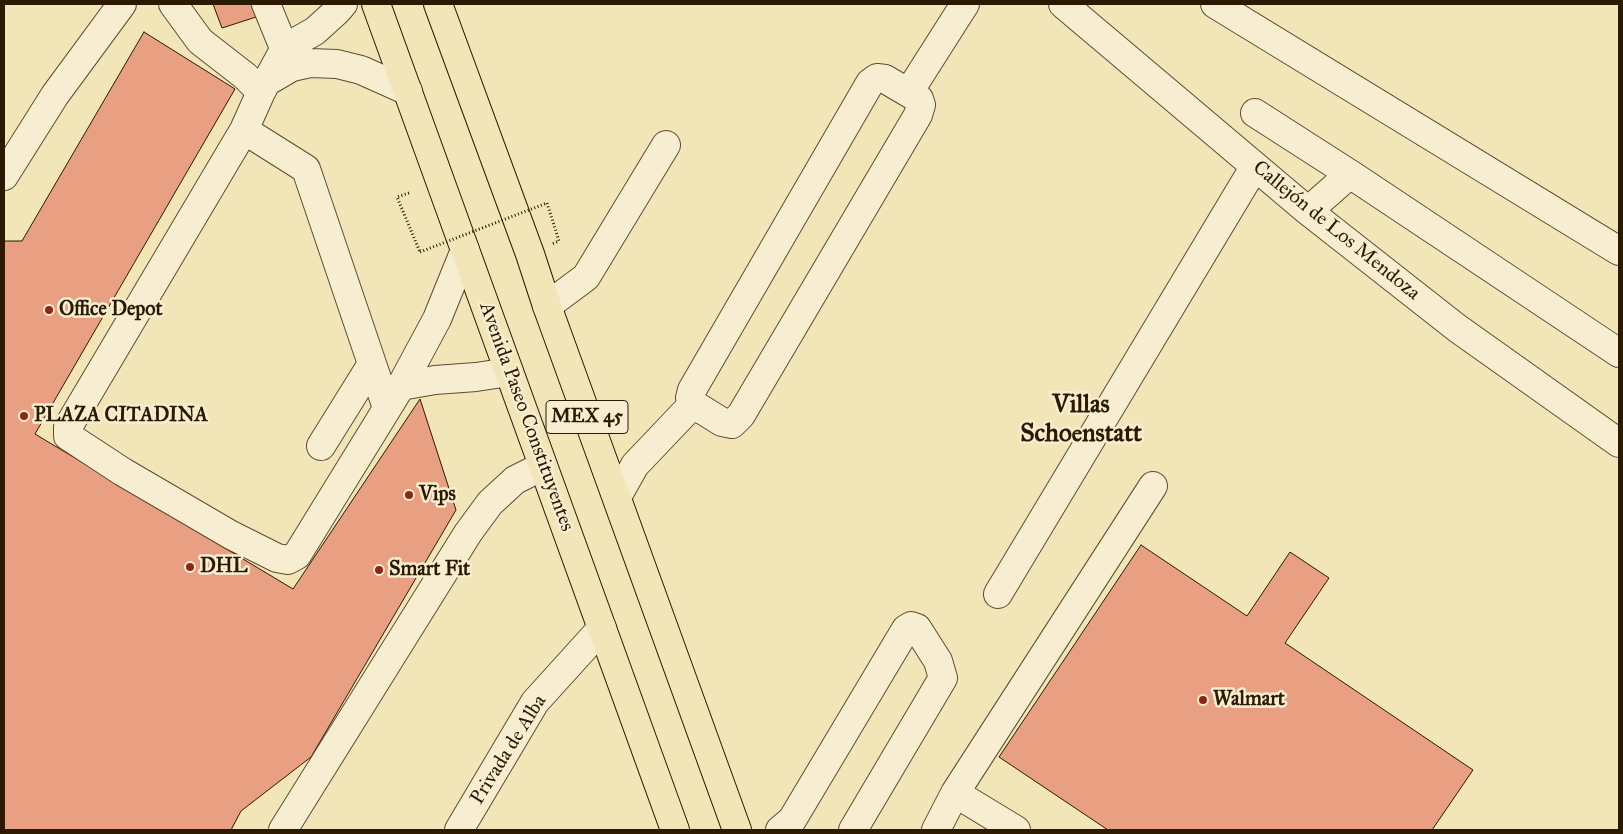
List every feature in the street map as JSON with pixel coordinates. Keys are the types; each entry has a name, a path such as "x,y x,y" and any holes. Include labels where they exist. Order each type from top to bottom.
{"highway":[{"name":"Avenida Paseo Constituyentes","path":"376,4 675,830"},
{"name":"MEX 45","path":"438,4 737,830"}],"street":[{"path":"4,176 55,95 122,4"},
{"path":"173,4 200,41 245,76 265,87"},
{"path":"266,4 288,58"},
{"path":"343,4 288,58 265,87 244,130 68,427 68,436 123,472 231,536 277,558 288,560 297,555 394,397 437,319 465,250"},
{"path":"909,92 965,4"},
{"name":"Callejón de Los Mendoza","path":"1063,4 1308,211 1457,328 1619,443"},
{"path":"1215,4 1619,251"},
{"path":"288,58 310,63 337,64 361,70 408,91"},
{"path":"877,78 885,79 909,92 918,99 921,105 918,115 740,415 732,424 722,422 693,404 690,398 692,390 870,83 877,78"},
{"path":"1255,112 1619,354"},
{"path":"244,130 306,169 372,364 394,397"},
{"path":"547,306 586,278 666,144"},
{"path":"998,594 1255,166"},
{"path":"1308,211 1350,174"},
{"path":"321,446 372,364"},
{"path":"394,397 435,380 476,378 509,372"},
{"path":"617,497 635,465 693,404"},
{"path":"283,830 468,533 490,502 515,480 543,466"},
{"path":"936,830 955,793 1153,486"},
{"path":"780,830 792,820 906,629 911,626 917,628 938,661 943,678 853,830"},
{"name":"Privada de Alba","path":"459,830 535,702 602,628"},
{"path":"955,793 1016,830"}],"path":[{"path":"408,193 397,197 420,252 547,203"}],"building":[{"path":"213,4 252,4 256,17 222,28"},
{"name":"PLAZA CITADINA","path":"144,32 235,89 35,434 293,589 420,399 456,510 311,757 241,811 231,830 4,830 4,241 22,241"},
{"name":"Walmart","path":"1141,545 1247,616 1290,552 1329,578 1285,643 1473,770 1432,830 1108,830 999,757"}],"place":[{"name":"Office Depot","path":"49,310"},
{"name":"PLAZA CITADINA","path":"24,416"},
{"name":"Vips","path":"409,495"},
{"name":"DHL","path":"190,567"},
{"name":"Smart Fit","path":"379,570"},
{"name":"Walmart","path":"1203,700"}],"district":[{"name":"Villas Schoenstatt","path":"1081,420"}]}
